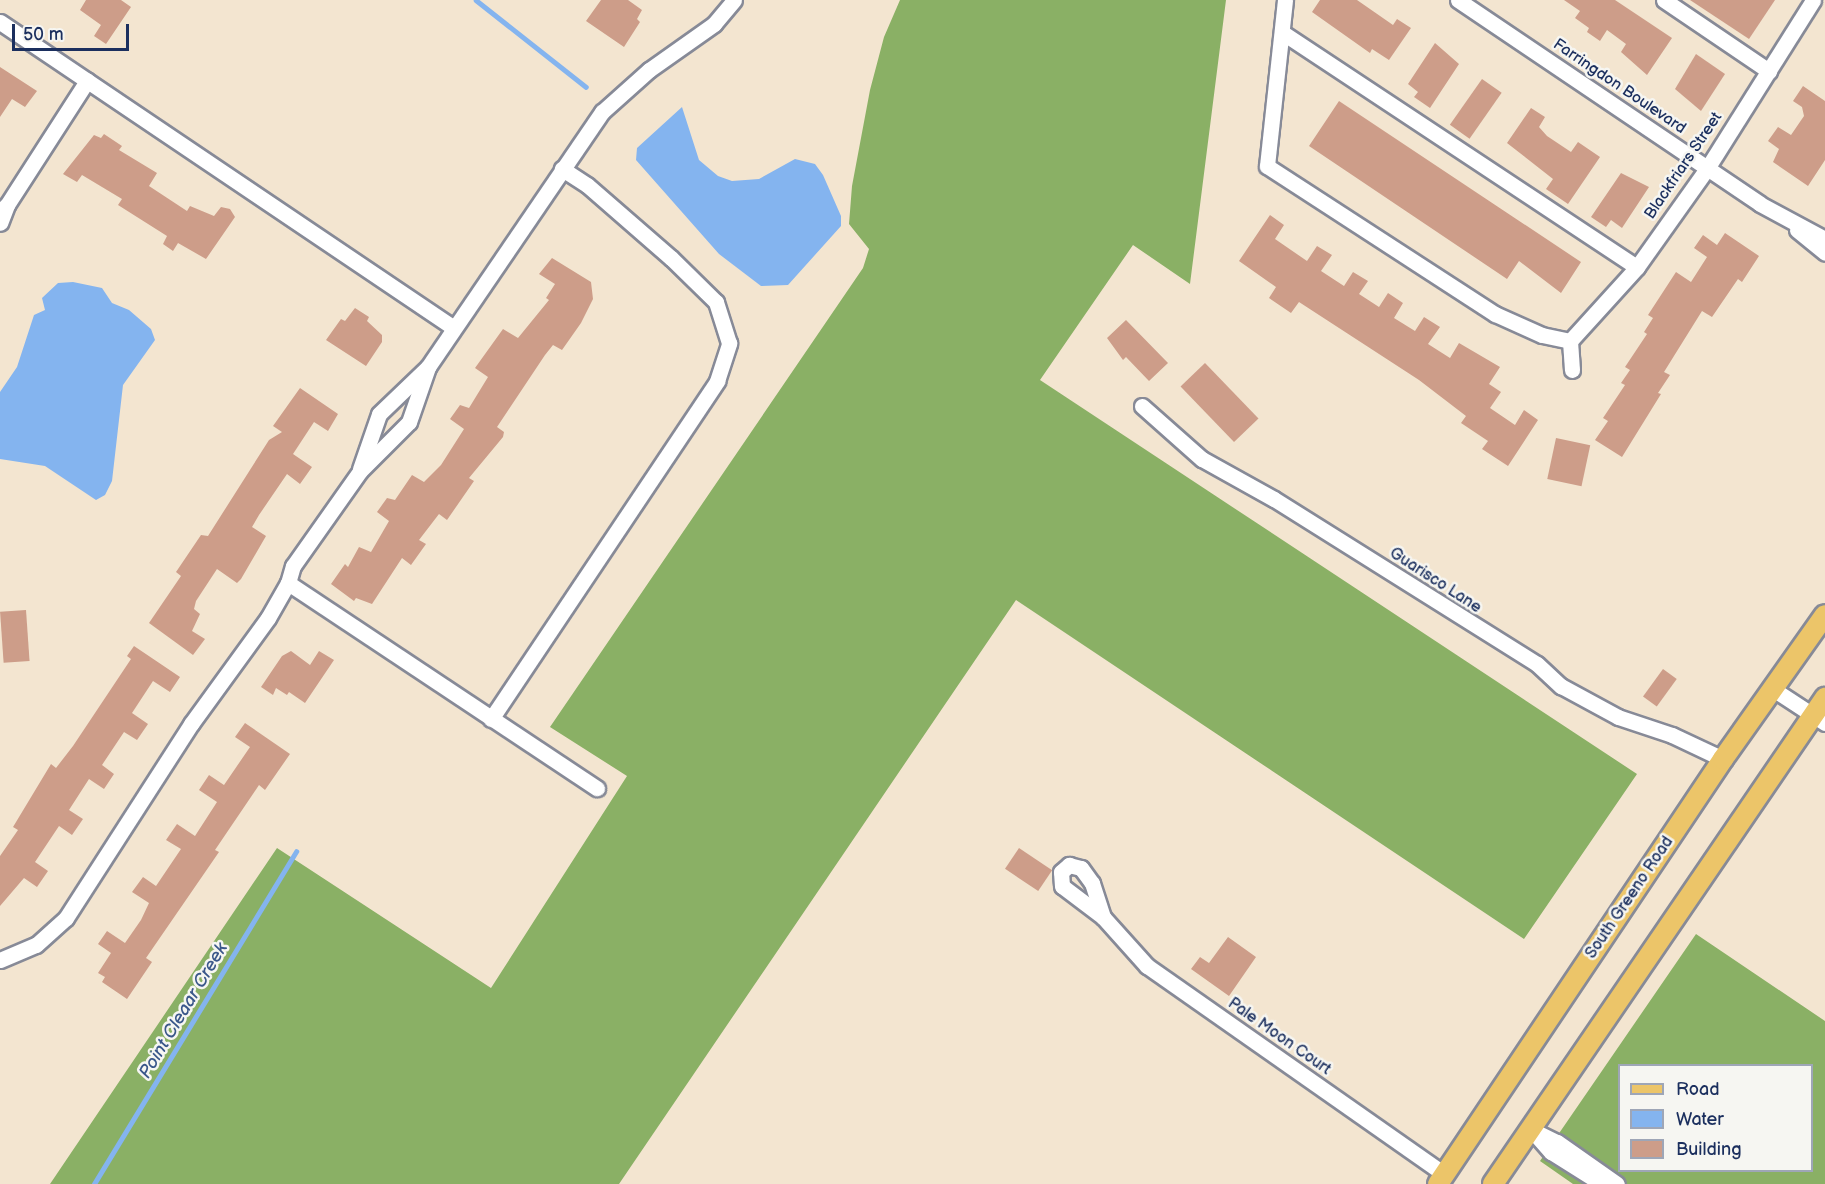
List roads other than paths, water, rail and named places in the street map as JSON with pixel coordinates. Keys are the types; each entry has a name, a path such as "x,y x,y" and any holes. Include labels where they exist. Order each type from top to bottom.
{"main road":[{"name":"South Greeno Road","path":"1441,1179 1723,759 1825,615"},
{"path":"1493,1184 1819,719 1825,698"}],"street":[{"path":"1285,0 1267,166 1495,314 1542,335 1570,341 1572,370"},
{"name":"Farringdon Boulevard","path":"1458,0 1791,223 1825,239"},
{"path":"1664,0 1769,71"},
{"name":"Blackfriars Street","path":"1570,341 1636,267 1708,167 1814,0"},
{"path":"360,471 379,414 428,367 602,112 623,92 690,43 727,2"},
{"path":"0,22 454,328"},
{"path":"1283,33 1636,267"},
{"path":"0,223 4,208 87,81"},
{"path":"491,719 717,381 729,343 716,302 611,206 562,169"},
{"name":"Farringdon Boulevard","path":"1791,223 1806,240 1825,253"},
{"path":"0,960 36,945 66,918 288,583 293,566 360,471 405,429 428,367"},
{"name":"Guarisco Lane","path":"1142,406 1202,459 1274,499 1537,664 1561,686 1618,717 1672,735 1723,759"},
{"path":"288,583 597,788"},
{"path":"1773,689 1819,719"},
{"name":"Pale Moon Court","path":"1103,917 1147,966 1441,1179"},
{"path":"1530,1129 1551,1152 1602,1184"},
{"path":"1530,1129 1557,1142 1617,1184"}],"water":[{"path":"682,107 699,160 718,176 732,181 759,179 795,159 815,164 823,175 841,216 841,226 788,285 761,286 719,254 636,160 637,148"},
{"path":"73,282 102,288 112,303 129,310 151,329 155,340 123,385 112,481 105,495 96,500 45,466 0,459 0,392 17,367 34,315 45,310 42,298 58,283"}],"waterway":[{"name":"Point Cleaar Creek","path":"476,0 586,87"},
{"name":"Point Cleaar Creek","path":"94,1184 296,852"}]}
